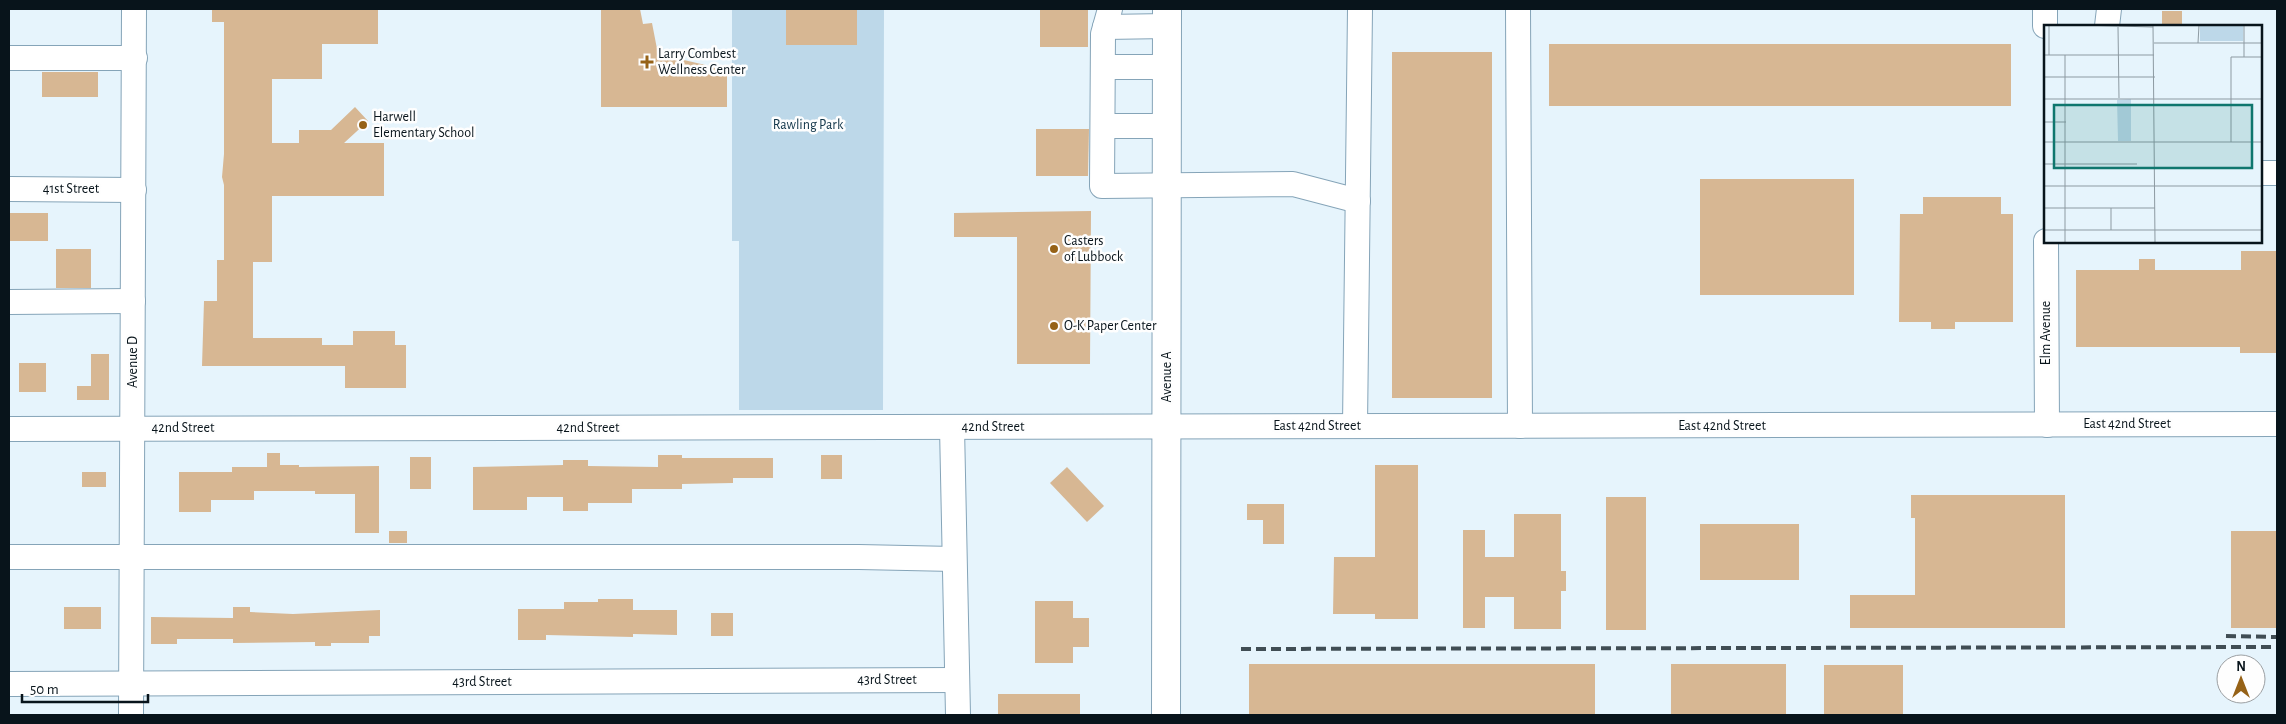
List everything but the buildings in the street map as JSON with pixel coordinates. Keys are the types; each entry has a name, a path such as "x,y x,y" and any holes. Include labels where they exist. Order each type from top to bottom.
{"main road":[{"name":"Avenue A","path":"1166,715 1167,17"}],"street":[{"name":"Avenue D","path":"131,715 134,9"},
{"path":"1355,426 1360,9"},
{"path":"1518,9 1520,426"},
{"path":"2045,9 2045,25"},
{"path":"2108,25 2109,9"},
{"path":"1167,17 1108,18 1103,67 1102,186 1293,184 1358,200"},
{"path":"9,58 135,58"},
{"path":"1103,67 1167,67"},
{"path":"1103,126 1167,126"},
{"path":"2261,173 2277,173"},
{"name":"41st Street","path":"9,189 134,190"},
{"name":"Elm Avenue","path":"2046,242 2047,425"},
{"path":"9,302 133,301"},
{"name":"East 42nd Street","path":"1167,426 2277,424"},
{"name":"42nd Street","path":"9,429 1167,426"},
{"path":"952,427 958,715"},
{"path":"9,557 809,557 954,559"},
{"name":"43rd Street","path":"9,684 956,680"}],"green space":[{"name":"Rawling Park","path":"732,9 884,9 883,410 739,410 739,241 732,241"}],"railway":[{"path":"2226,636 2277,637"},
{"path":"1241,649 2277,647"}],"place":[{"name":"Larry Combest Wellness Center","path":"647,62"},
{"name":"Harwell Elementary School","path":"363,125"},
{"name":"Casters of Lubbock","path":"1054,249"},
{"name":"O-K Paper Center","path":"1054,326"}]}
